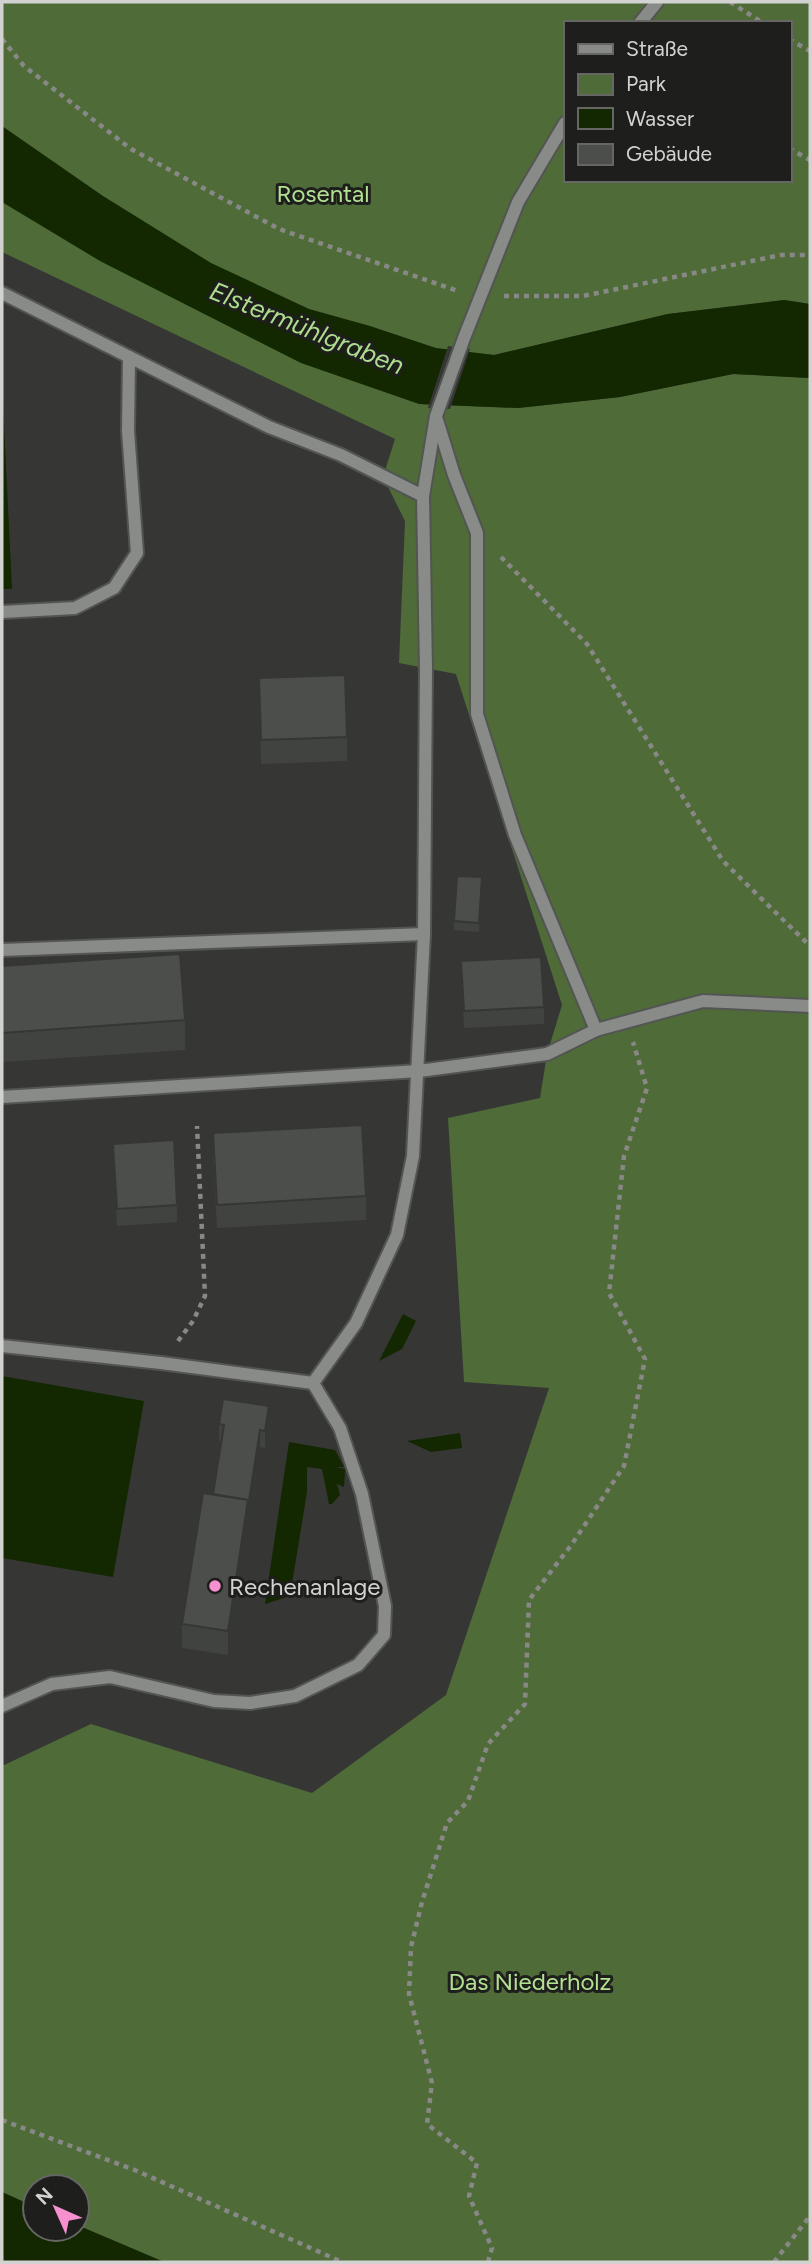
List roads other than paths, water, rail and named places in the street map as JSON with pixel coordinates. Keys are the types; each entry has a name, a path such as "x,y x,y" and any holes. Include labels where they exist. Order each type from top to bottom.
{"lane":[{"path":"642,21 657,2"},
{"path":"313,1383 356,1324 397,1235 413,1156 424,934 426,669 423,496 436,416 518,202 564,125"},
{"path":"2,293 269,427 341,455 423,496"},
{"path":"2,612 75,608 114,588 137,554 128,431 129,357"},
{"path":"436,416 454,475 477,533 477,714 515,835 596,1030"},
{"path":"2,950 424,934"},
{"path":"2,1097 419,1071 547,1054 596,1030 703,1000 810,1006"},
{"path":"2,1346 313,1383"},
{"path":"2,1706 52,1684 110,1677 214,1701 250,1703 295,1696 358,1665 384,1636 385,1606 362,1494 340,1428 313,1383"}],"water":[{"name":"Elstermühlgraben","path":"2,126 103,196 211,263 309,309 436,348 494,355 668,314 784,300 810,304 810,378 733,374 620,397 518,408 419,404 301,363 100,261 2,202"},
{"path":"2,383 12,589 2,589"},
{"path":"403,1314 416,1321 402,1349 379,1361"},
{"path":"2,1376 144,1401 113,1577 2,1558"},
{"path":"460,1433 462,1448 431,1452 407,1441"},
{"path":"289,1442 335,1450 344,1467 336,1467 345,1469 344,1487 337,1484 340,1495 329,1504 322,1469 307,1467 307,1492 290,1596 265,1604"},
{"path":"2,2192 21,2201 21,2243 91,2243 91,2231 164,2262 2,2262"}],"place":[{"name":"Rechenanlage","path":"215,1586"}],"park label":[{"name":"Rosental","path":"323,193"},
{"name":"Das Niederholz","path":"530,1981"}]}
